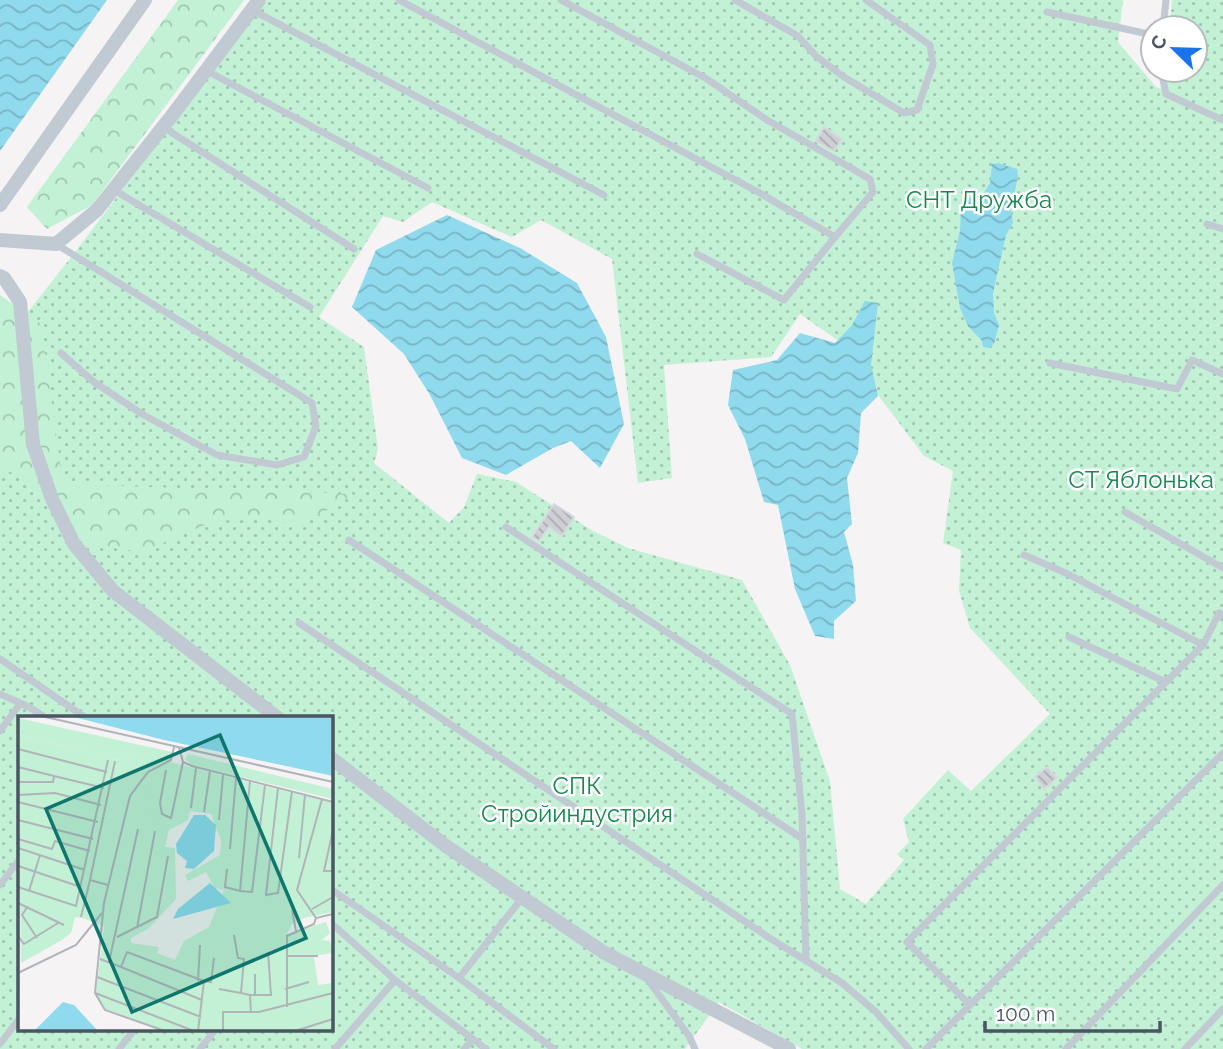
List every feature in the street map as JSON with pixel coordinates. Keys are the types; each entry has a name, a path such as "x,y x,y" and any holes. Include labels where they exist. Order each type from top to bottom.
{"street":[{"path":"0,205 145,0"},
{"path":"0,240 56,244 97,210 255,5"},
{"path":"0,276 20,302 33,444 52,499 74,544 113,591 275,716"},
{"path":"332,759 446,846 603,953 789,1049"}],"lane":[{"path":"399,0 758,192 835,237"},
{"path":"561,0 707,79 767,120 870,179 873,192 785,300 697,254"},
{"path":"735,0 798,36 816,56 844,77 904,113 916,110 933,64 930,46 866,0"},
{"path":"255,5 604,195"},
{"path":"1047,12 1139,32"},
{"path":"206,70 428,188"},
{"path":"1164,84 1166,94 1223,120"},
{"path":"163,127 354,249"},
{"path":"114,190 310,307"},
{"path":"1207,224 1223,229"},
{"path":"56,244 312,403 316,426 304,457 286,463 277,465 217,455 142,414 94,382 61,353"},
{"path":"1050,363 1177,389 1192,360 1223,374"},
{"path":"1125,512 1223,568"},
{"path":"506,527 792,714 803,839 806,961"},
{"path":"349,540 803,839"},
{"path":"1024,555 1068,574 1203,645"},
{"path":"970,1005 907,942 1203,645 1222,611"},
{"path":"299,623 842,983 876,1012 909,1049"},
{"path":"1069,638 1166,682"},
{"path":"0,659 83,716"},
{"path":"0,694 43,716"},
{"path":"0,731 20,704"},
{"path":"926,1049 1223,753"},
{"path":"0,885 18,861"},
{"path":"1066,1049 1223,885"},
{"path":"332,890 459,978 554,1049"},
{"path":"459,978 522,898"},
{"path":"332,924 395,980 486,1049"},
{"path":"643,973 689,1035 695,1049"},
{"path":"335,1049 395,980"},
{"path":"1185,1049 1223,1009"},
{"path":"0,1044 18,1020"},
{"path":"119,1049 132,1032"},
{"path":"200,1049 213,1032"},
{"path":"464,1049 473,1039"}],"green space":[{"path":"178,0 244,0 92,205 47,229 27,207"},
{"path":"267,0 1123,0 1118,42 1139,67 1139,84 1153,84 1166,91 1167,84 1209,84 1209,14 1171,14 1172,0 1223,0 1223,1049 802,1049 719,1002 685,1049 0,1049 0,347","holes":["432,202 512,237 541,220 612,259 638,483 672,478 664,365 771,357 800,314 836,339 924,456 953,471 943,543 961,550 959,591 970,628 1050,714 971,791 948,770 903,819 909,842 897,854 904,860 866,904 840,889 830,781 790,665 742,580 628,548 593,531 516,482 477,474 464,507 449,523 374,463 378,449 364,347 319,317 383,216 403,222"]},
{"path":"0,295 41,324 63,484 354,494 299,527 256,515 207,524 143,552 92,545 28,479 0,468"}],"water":[{"path":"0,0 107,0 0,151"},
{"path":"998,163 1017,169 1018,176 1011,211 1013,223 1006,235 993,293 994,313 999,325 994,344 989,348 983,347 982,341 968,326 960,308 952,263 960,231 963,199 983,194 990,183 992,164"},
{"path":"447,215 520,248 577,283 606,337 624,424 600,468 571,441 553,448 506,475 462,458 430,395 404,354 352,307 376,250"},
{"path":"865,301 878,303 871,365 878,396 861,413 858,453 847,478 852,524 844,532 853,565 856,601 834,621 834,639 815,636 795,589 778,505 764,502 745,439 728,405 733,370 777,360 800,333 835,343 852,325"}],"building":[{"path":"824,127 842,139 834,151 816,141"},
{"path":"554,504 574,517 562,536 549,527 539,541 532,537"},
{"path":"1047,767 1057,778 1044,789 1035,777"}],"park label":[{"name":"СНТ Дружба","path":"979,199"},
{"name":"СТ Яблонька","path":"1141,479"},
{"name":"СПК Стройиндустрия","path":"577,799"}]}
